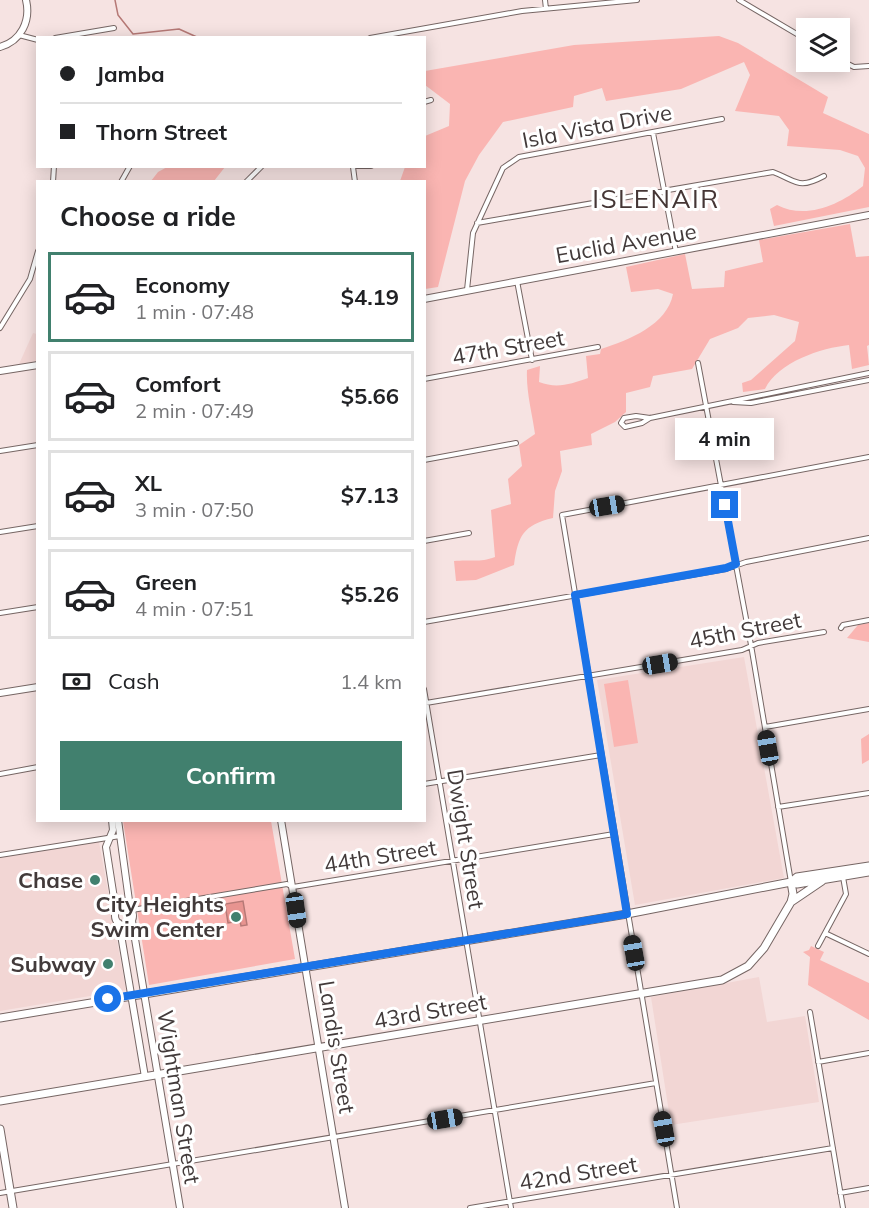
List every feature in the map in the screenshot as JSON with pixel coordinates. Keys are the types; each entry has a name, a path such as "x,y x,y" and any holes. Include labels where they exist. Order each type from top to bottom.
{"main road":[{"path":"0,47 19,35 27,19 26,0"},
{"name":"Euclid Avenue","path":"426,298 869,215"},
{"path":"0,371 36,365"},
{"path":"0,693 36,687"},
{"name":"Wightman Street","path":"112,822 112,837 106,847 115,917 119,923 145,1077"},
{"name":"Wightman Street","path":"118,822 132,921 180,1208"},
{"name":"Landis Street","path":"281,822 345,1208"},
{"path":"0,1018 306,965 627,914 790,882 797,877 869,866"},
{"path":"790,882 797,884 869,873"},
{"name":"43rd Street","path":"0,1101 722,980 743,971 760,953 791,902 822,881"},
{"path":"790,882 793,894 791,902"},
{"path":"116,911 124,906 131,909"},
{"path":"119,923 128,925 132,921"},
{"path":"0,1130 13,1208"}],"street":[{"path":"545,0 546,9"},
{"path":"382,36 546,9 637,0"},
{"path":"739,0 796,34"},
{"path":"67,36 114,28"},
{"path":"19,35 36,39"},
{"path":"850,65 869,66"},
{"path":"426,101 431,100"},
{"name":"Isla Vista Drive","path":"467,290 470,245 477,224 503,168 519,157 722,119"},
{"path":"653,133 676,252"},
{"path":"248,180 260,168"},
{"path":"477,224 664,189 773,172 797,184 808,184 824,176"},
{"path":"0,328 30,279 36,258"},
{"path":"517,281 532,360"},
{"name":"47th Street","path":"426,379 598,347"},
{"path":"698,363 751,645 790,882"},
{"path":"733,402 738,398 869,373"},
{"path":"650,418 636,416 624,418 621,423 625,427 636,425 650,418 706,407 733,402 751,403 869,380"},
{"path":"426,460 516,443"},
{"path":"0,451 36,445"},
{"path":"677,1208 562,515 869,457"},
{"path":"0,532 36,526"},
{"path":"426,541 469,533"},
{"path":"426,622 726,568 736,564 869,538"},
{"path":"0,613 36,606"},
{"path":"841,628 843,625 869,620"},
{"name":"45th Street","path":"426,703 742,650 751,645 824,632"},
{"name":"Dwight Street","path":"426,703 511,1208"},
{"path":"765,727 869,709"},
{"path":"426,784 601,755"},
{"path":"0,774 36,767"},
{"path":"778,807 869,792"},
{"name":"44th Street","path":"131,909 287,884 293,887 614,834"},
{"path":"0,855 120,836"},
{"path":"818,946 846,894 843,877"},
{"path":"825,933 869,954"},
{"path":"810,1012 843,1208"},
{"path":"818,1062 869,1053"},
{"path":"0,1193 656,1083"},
{"name":"42nd Street","path":"470,1208 833,1148"},
{"path":"840,1192 869,1188"}],"shaded area":[{"path":"719,36 738,43 828,97 823,113 869,134 869,207 774,226 770,209 777,205 799,211 811,211 833,204 863,186 865,168 858,156 840,150 787,146 789,130 779,116 735,111 750,75 744,62 681,89 606,101 602,88 574,96 573,107 503,122 479,155 465,181 438,287 426,289 426,180 400,180 405,168 426,168 426,136 449,126 450,104 426,86 426,71 574,45"},
{"path":"165,168 224,168 215,180 152,180 158,172"},
{"path":"850,224 856,257 869,256 869,345 867,346 869,365 852,369 849,345 826,349 790,364 771,379 765,389 743,392 742,383 751,380 795,341 799,322 774,315 748,318 738,328 710,339 692,369 653,376 650,387 626,393 626,412 615,422 591,434 592,445 560,451 562,471 555,491 553,518 535,524 524,533 520,539 514,565 476,580 456,581 454,561 495,557 491,510 511,504 508,479 522,466 519,445 535,434 528,394 527,370 540,366 539,382 552,385 570,384 588,378 586,356 600,354 601,349 645,330 655,323 669,305 673,294 658,289 631,292 626,267 685,254 692,289 724,287 725,271 763,262 759,240"},
{"path":"33,333 36,334 36,361 19,364"},
{"path":"869,623 869,642 847,638 858,625"},
{"path":"744,657 784,878 635,905 597,680"},
{"path":"628,680 638,743 614,747 604,684"},
{"path":"869,734 869,760 862,764 861,739"},
{"path":"123,822 271,822 295,959 149,985"},
{"path":"99,842 126,990 0,1011 0,858"},
{"path":"243,901 247,925 241,926 240,921 228,923 225,904"},
{"path":"811,946 824,952 820,960 869,983 869,1020 808,985 810,957 803,952 809,950"},
{"path":"759,977 767,1022 805,1016 819,1102 671,1125 651,997"}],"waterway":[{"path":"115,0 118,15 133,34 179,29 195,36"}],"place":[{"name":"Chase","path":"95,880"},
{"name":"City Heights Swim Center","path":"236,917"},
{"name":"Subway","path":"108,964"}],"district":[{"name":"ISLENAIR","path":"656,198"}],"route":[{"path":"108,999 627,914 575,595 726,568 736,564 725,505"}]}
